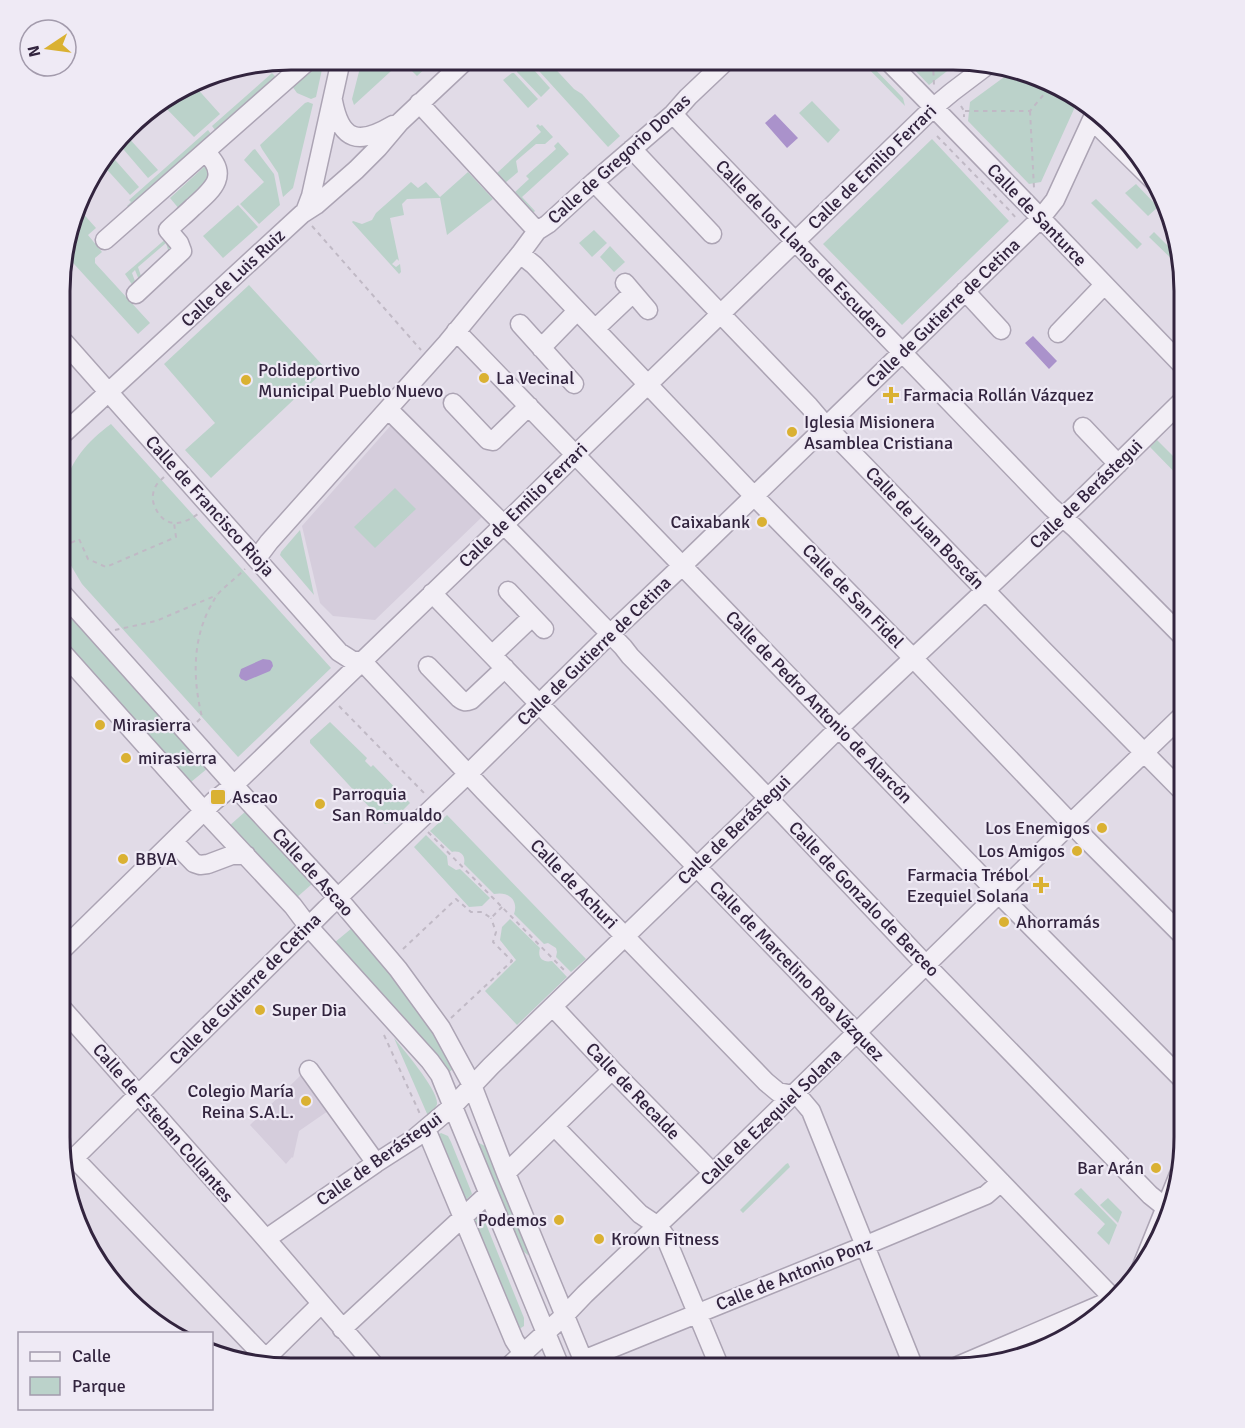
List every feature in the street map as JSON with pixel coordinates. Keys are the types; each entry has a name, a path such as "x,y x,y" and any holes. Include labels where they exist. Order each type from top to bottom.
{"street":[{"path":"105,240 298,70"},
{"path":"303,213 311,196 339,70"},
{"name":"Calle de Luis Ruiz","path":"70,428 303,213 316,205 356,170 400,122 454,70"},
{"name":"Calle de Gregorio Donas","path":"257,558 431,361 537,231 548,224 673,114 687,97 716,70"},
{"name":"Calle de Santurce","path":"899,70 934,98 951,124 1174,357"},
{"name":"Calle de Emilio Ferrari","path":"70,942 795,242 934,98 952,92 979,72"},
{"name":"Calle de Luis Ruiz","path":"332,100 341,128 357,137 379,134 400,122"},
{"name":"Calle de Gregorio Donas","path":"419,103 537,231"},
{"name":"Calle de los Llanos de Escudero","path":"673,114 1052,507 1174,628"},
{"name":"Calle de Gutierre de Cetina","path":"72,1160 308,926 436,805 1040,219 1055,200 1093,120"},
{"path":"632,149 712,234"},
{"path":"136,294 182,251 179,243 168,230 212,190 217,180 215,164 205,152"},
{"name":"Calle de Juan Boscán","path":"594,182 826,426 1174,783"},
{"name":"Calle de San Fidel","path":"520,254 534,265 754,496 1174,927"},
{"path":"1058,333 1104,285"},
{"path":"595,329 629,288 648,310"},
{"path":"965,291 1001,330"},
{"path":"541,348 578,311"},
{"path":"520,324 574,384"},
{"name":"Calle de Pedro Antonio de Alarcón","path":"456,330 838,728 1174,1071"},
{"name":"Calle de Francisco Rioja","path":"70,349 339,652 353,661 362,661"},
{"path":"453,403 488,440 493,441 529,406"},
{"name":"Calle de Gonzalo de Berceo","path":"388,409 623,647 926,965 1150,1195 1164,1206"},
{"name":"Calle de Berástegui","path":"266,1239 415,1138 453,1106 838,728 1064,517 1174,409"},
{"path":"1083,427 1118,464"},
{"path":"428,666 459,698 467,702 471,700 499,661 538,623 508,591"},
{"name":"Calle de Marcelino Roa Vázquez","path":"432,593 1109,1294"},
{"name":"Calle de Ascao","path":"70,602 338,898 391,960 441,1028 472,1085 582,1358"},
{"path":"70,661 204,811 293,906 308,926 440,1075 556,1358"},
{"name":"Calle de Achuri","path":"362,661 766,1082 778,1092 793,1095"},
{"name":"Calle de Ezequiel Solana","path":"528,1358 546,1334 585,1294 713,1173 1174,723"},
{"path":"173,841 194,863 200,865 232,855 246,855"},
{"name":"Calle de Recalde","path":"553,1007 713,1173"},
{"name":"Calle de Esteban Collantes","path":"70,1017 266,1239 367,1358"},
{"path":"309,1070 375,1163"},
{"path":"506,1173 612,1070"},
{"path":"793,1095 800,1098 810,1111 910,1358"},
{"path":"453,1106 466,1104 470,1107 481,1135 494,1143"},
{"path":"555,1127 640,1214 658,1226 665,1236 716,1358"},
{"path":"426,1129 514,1340 524,1358"},
{"path":"72,1166 258,1355"},
{"name":"Calle de Antonio Ponz","path":"598,1358 698,1313 986,1195 1001,1182"},
{"path":"342,1329 488,1194"},
{"path":"514,1257 527,1265 545,1312 550,1316 564,1316"},
{"path":"272,1357 321,1304"},
{"path":"981,1356 1092,1308"}],"path":[{"path":"933,70 934,98"},
{"path":"1034,188 1030,111 1047,91"},
{"path":"951,124 964,111 1030,111"},
{"path":"303,213 431,361"},
{"path":"175,467 161,479 154,489 153,501 158,515 168,522 187,522 209,505"},
{"path":"70,544 80,539 88,559 106,567 176,537 174,523"},
{"path":"187,732 202,717 197,696 195,670 203,621 217,596 257,558"},
{"path":"96,632 156,621 217,596"},
{"path":"328,694 436,805"},
{"path":"417,822 577,983"},
{"path":"391,960 456,899 471,912 482,912 491,918 496,932 493,942 512,961 441,1028"},
{"path":"491,918 502,907"},
{"path":"383,1033 426,1129"}],"shaded area":[{"path":"775,114 798,138 787,148 765,123"},
{"path":"1033,336 1057,361 1049,369 1025,343"},
{"path":"392,424 483,516 375,620 333,616 320,603 302,526"},
{"path":"263,659 272,662 273,666 270,671 246,681 241,679 239,676 241,669"},
{"path":"302,1074 328,1111 299,1131 293,1158 286,1164 250,1125"}],"green space":[{"path":"310,70 322,70 316,97 311,99 297,93 292,86"},
{"path":"359,70 392,70 354,105 352,99"},
{"path":"411,70 423,70 417,76"},
{"path":"517,70 534,70 550,88 541,97"},
{"path":"538,70 556,70 574,89 582,94 620,136 608,147"},
{"path":"870,70 876,70 903,98 905,106"},
{"path":"915,70 949,70 929,85"},
{"path":"272,73 279,80 218,134 212,126"},
{"path":"512,73 538,99 528,108 503,80"},
{"path":"1005,77 1038,87 1075,107 1041,182 1029,184 968,121 970,102"},
{"path":"199,91 220,114 194,137 167,109"},
{"path":"812,101 840,130 828,143 799,113"},
{"path":"308,102 313,104 293,188 283,197 278,173 260,145"},
{"path":"542,125 553,137 545,144 536,144 516,161 518,172 505,183 497,173 541,132 536,126"},
{"path":"208,130 214,138 131,208 127,206 131,202 129,200"},
{"path":"932,139 1009,221 902,325 823,244"},
{"path":"130,140 158,170 148,178 123,149"},
{"path":"558,142 569,154 522,197 535,211 533,213 515,192 529,179 526,176 556,149 554,146"},
{"path":"255,149 274,174 280,205 259,224 240,204 264,182 244,160"},
{"path":"115,159 139,187 130,195 107,170"},
{"path":"206,165 208,183 180,210 170,198"},
{"path":"468,172 493,199 447,235 440,198 407,199 402,204 404,215 390,218 399,261 397,259 392,264 396,267 400,264 399,274 352,222 362,224 372,220 376,213 411,182 418,188 426,182 440,197"},
{"path":"1136,184 1158,207 1148,216 1125,193"},
{"path":"1096,199 1142,244 1137,249 1091,203"},
{"path":"238,205 258,227 223,258 203,236"},
{"path":"84,215 96,228 88,235 102,252 95,258 95,263 150,323 138,334 72,262"},
{"path":"594,230 607,243 592,257 579,243"},
{"path":"1154,232 1170,248 1173,260 1149,237"},
{"path":"168,237 173,251 169,253 166,243 138,267 142,279 139,280 135,270 132,273 136,284 133,286 125,274"},
{"path":"610,246 625,262 614,272 600,257"},
{"name":"Polideportivo Municipal Pueblo Nuevo","path":"249,285 326,369 211,478 185,450 215,423 164,364"},
{"path":"111,424 331,668 238,757 82,584 70,564 70,471 81,452"},
{"path":"1157,440 1174,457 1174,472 1150,447"},
{"path":"395,488 416,509 375,548 354,527"},
{"path":"300,530 314,595 280,555"},
{"path":"70,614 208,768 191,782 70,648"},
{"path":"330,722 367,758 365,761 371,767 373,765 410,803 390,823 385,824 310,743 310,740"},
{"path":"246,811 312,884 295,899 229,826"},
{"path":"447,815 586,959 571,972 556,957 556,948 548,943 544,944 514,914 514,901 508,895 494,894 464,864 462,854 452,852 430,831"},
{"path":"426,835 447,856 448,865 456,870 460,869 490,898 482,906 469,907 414,847"},
{"path":"510,919 540,948 539,955 542,959 552,961 567,977 517,1025 485,991 516,960 500,940 502,927"},
{"path":"352,928 395,977 426,1021 453,1069 447,1074 334,943"},
{"path":"394,1038 420,1070 436,1098 437,1104 428,1116"},
{"path":"441,1133 448,1136 472,1194 464,1202 438,1135"},
{"path":"477,1142 485,1146 528,1255 519,1248"},
{"path":"788,1163 790,1167 743,1213 740,1210"},
{"path":"1081,1188 1117,1225 1109,1245 1097,1233 1105,1224 1074,1194"},
{"path":"1108,1198 1122,1212 1118,1223 1100,1205"},
{"path":"477,1218 484,1219 524,1318 524,1326 516,1331 470,1225"}],"place":[{"name":"La Vecinal","path":"484,378"},
{"name":"Polideportivo Municipal Pueblo Nuevo","path":"246,380"},
{"name":"Farmacia Rollán Vázquez","path":"891,395"},
{"name":"Iglesia Misionera Asamblea Cristiana","path":"792,432"},
{"name":"Caixabank","path":"762,522"},
{"name":"Mirasierra","path":"100,725"},
{"name":"mirasierra","path":"126,758"},
{"name":"Ascao","path":"218,797"},
{"name":"Parroquia San Romualdo","path":"320,804"},
{"name":"Los Enemigos","path":"1102,828"},
{"name":"Los Amigos","path":"1077,851"},
{"name":"BBVA","path":"123,859"},
{"name":"Farmacia Trébol Ezequiel Solana","path":"1041,885"},
{"name":"Ahorramás","path":"1004,922"},
{"name":"Super Dia","path":"260,1010"},
{"name":"Colegio María Reina S.A.L.","path":"306,1101"},
{"name":"Bar Arán","path":"1156,1168"},
{"name":"Podemos","path":"559,1220"},
{"name":"Krown Fitness","path":"599,1239"}]}
